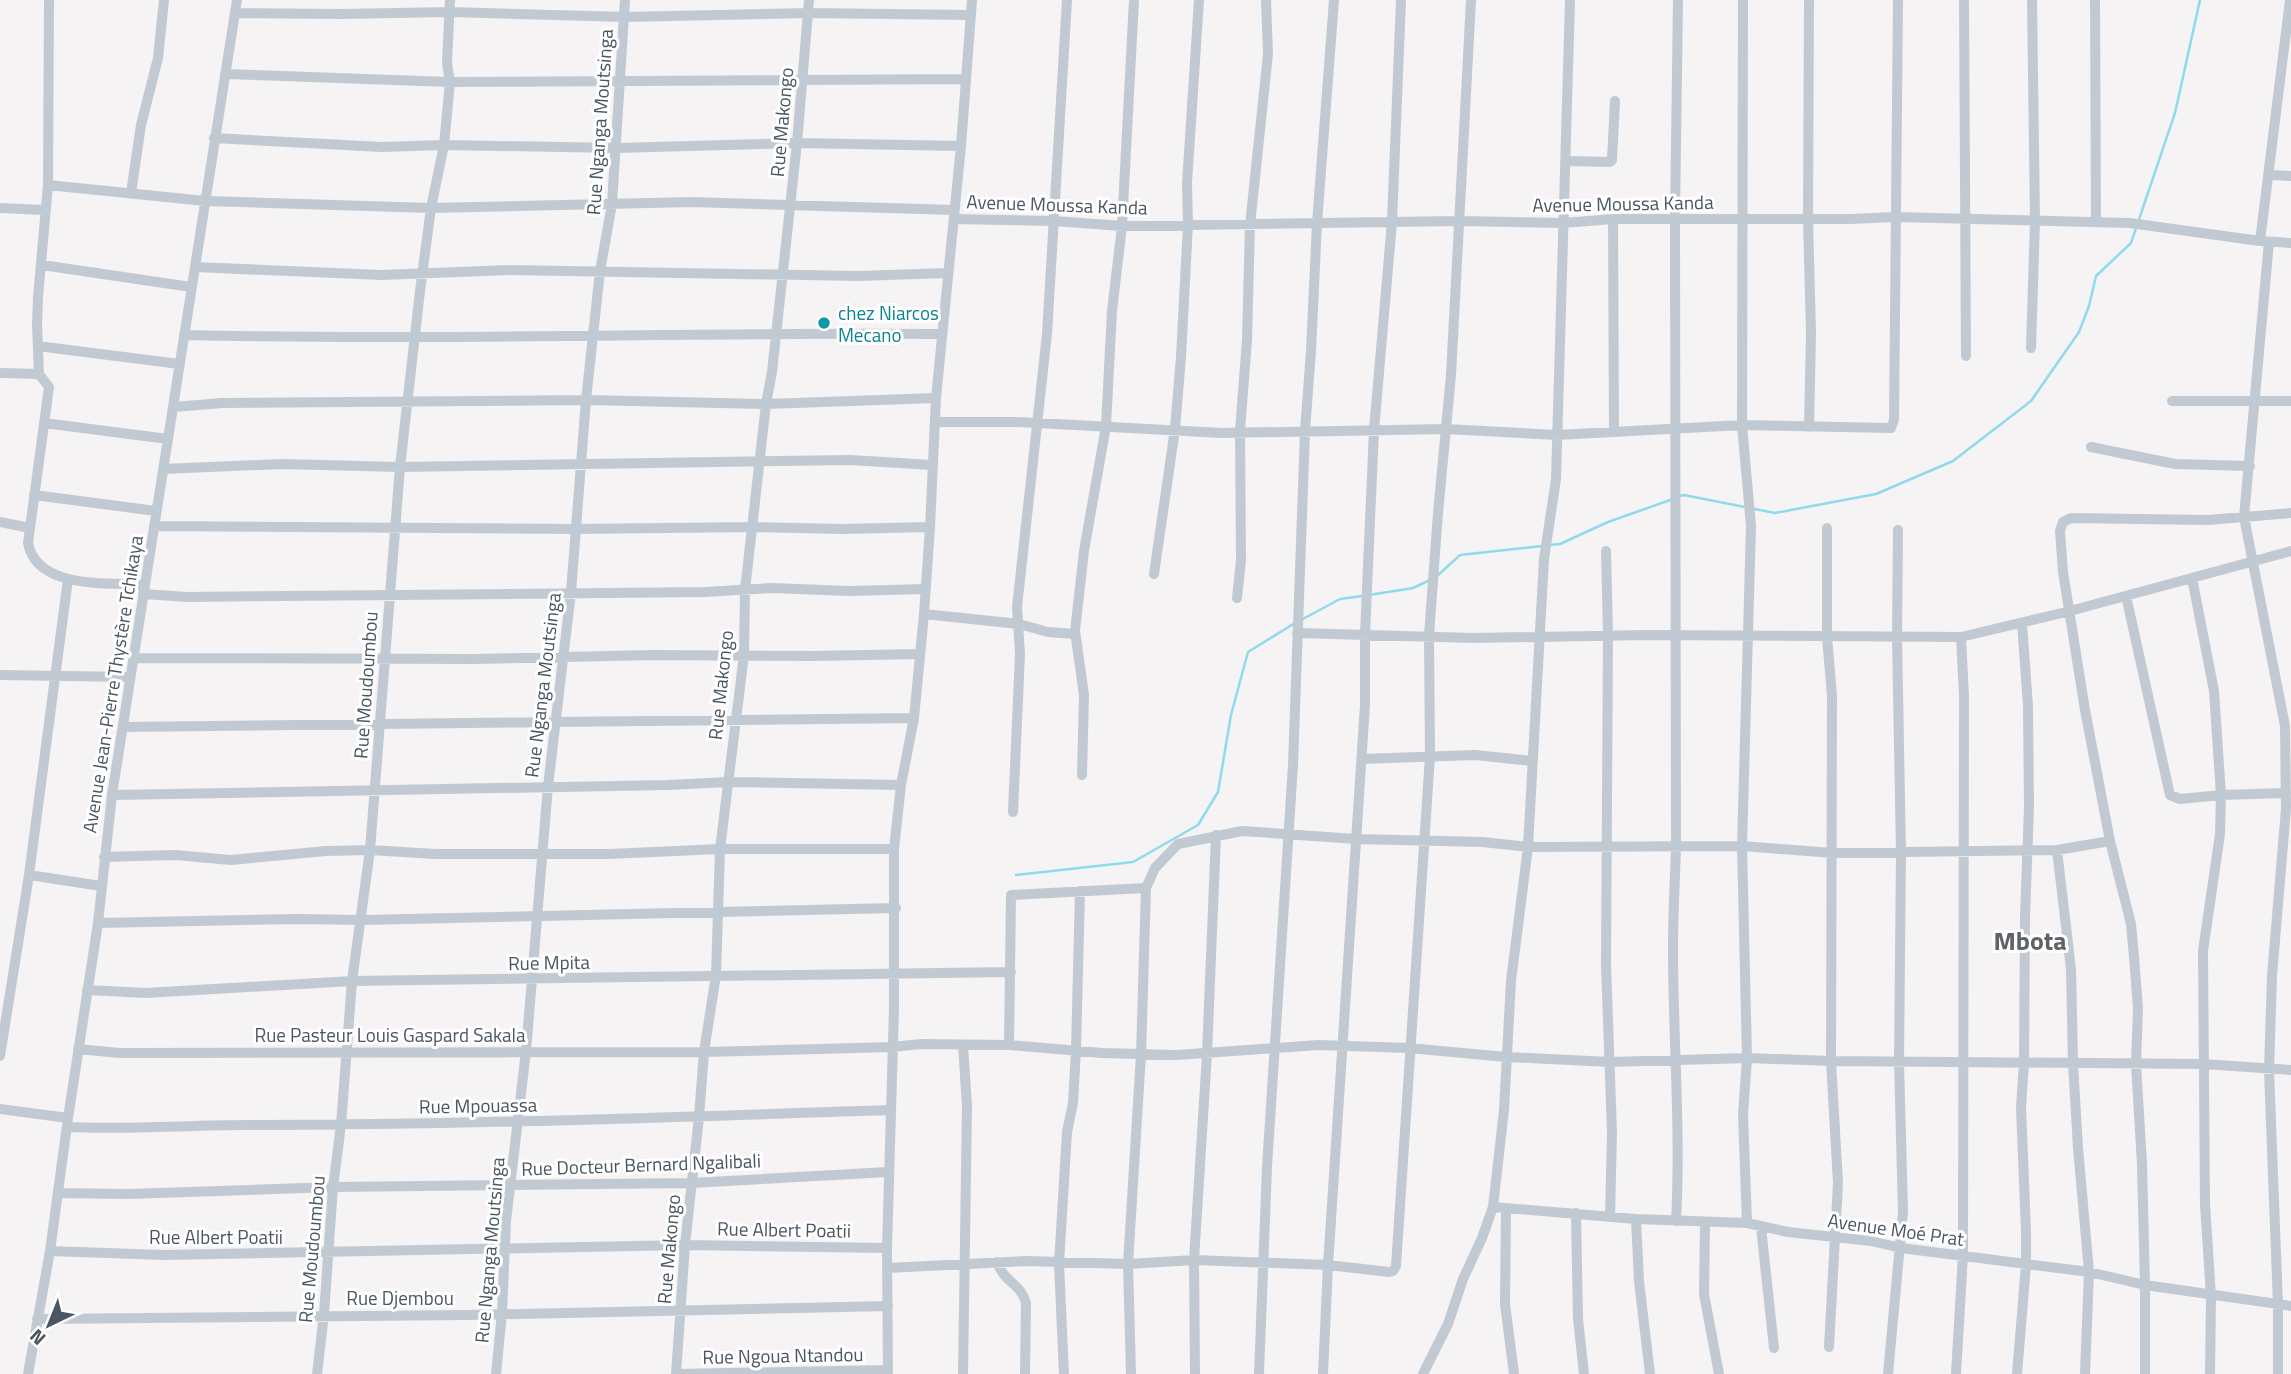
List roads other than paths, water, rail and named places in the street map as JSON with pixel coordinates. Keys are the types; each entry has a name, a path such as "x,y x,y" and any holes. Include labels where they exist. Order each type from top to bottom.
{"street":[{"path":"49,0 48,185 38,297 39,374 49,387 28,543 30,553 52,575 188,597 772,588 925,589"},
{"path":"131,193 141,125 158,58 164,0"},
{"name":"Avenue Jean-Pierre Thystère Tchikaya","path":"28,1374 59,1193 97,923 112,794 237,0"},
{"name":"Rue Moudoumbou","path":"317,1374 352,981 370,850 400,467 422,272 444,145 450,82 447,63 450,0"},
{"name":"Rue Nganga Moutsinga","path":"496,1374 506,1221 526,1051 554,724 571,592 586,400 600,271 612,204 625,0"},
{"name":"Rue Makongo","path":"677,1374 691,1183 704,1052 716,975 720,849 744,655 745,590 791,207 809,0"},
{"path":"888,1372 888,1171 896,908 894,849 901,785 914,718 924,614 941,334 961,146 972,0"},
{"path":"1013,812 1017,745 1017,607 1048,334 1067,0"},
{"path":"1082,775 1084,695 1075,634 1084,551 1106,426 1112,311 1122,226 1134,0"},
{"path":"1154,574 1175,429 1199,0"},
{"path":"1237,598 1241,560 1240,431 1247,340 1250,225 1268,54 1266,0"},
{"path":"1259,1374 1261,1262 1293,765 1305,431 1334,0"},
{"path":"1323,1374 1362,759 1374,430 1392,222 1401,0"},
{"path":"887,1268 997,1262 1128,1264 1194,1260 1328,1265 1394,1271 1409,1048 1415,1009 1430,756 1429,635 1446,429 1471,0"},
{"path":"1423,1374 1448,1324 1463,1279 1493,1207 1504,1110 1511,981 1528,847 1544,559 1556,479 1570,0"},
{"path":"1675,1221 1678,1181 1673,948 1676,847 1675,219 1678,0"},
{"path":"1743,0 1742,425 1751,526 1742,846 1747,1058 1743,1115 1747,1223"},
{"path":"1809,0 1809,428"},
{"path":"935,422 1039,423 1223,433 1446,429 1557,435 1742,425 1891,428 1898,0"},
{"path":"1964,0 1966,356"},
{"path":"2031,348 2035,221 2032,0"},
{"path":"2095,0 2096,222"},
{"path":"2277,1374 2278,1305 2269,1070 2272,976 2283,859 2285,726 2244,517 2256,401 2264,241 2290,0"},
{"path":"235,13 449,12 625,17 808,13 971,15"},
{"path":"225,74 450,82 966,79"},
{"path":"1565,161 1612,160 1615,101"},
{"path":"214,138 382,147 444,145 616,148 797,143 961,146"},
{"path":"2270,175 2291,176"},
{"name":"Avenue Moussa Kanda","path":"48,185 205,201 431,208 692,202 954,214 1122,226 1459,221 1564,223 1612,219 1895,216 2130,223 2291,243"},
{"path":"0,208 45,210"},
{"path":"1612,219 1614,430"},
{"path":"42,265 191,287"},
{"path":"195,267 381,275 510,270 858,276 948,273"},
{"path":"184,335 504,338 776,332 941,334"},
{"path":"38,346 180,364"},
{"path":"0,373 39,374"},
{"path":"174,407 222,403 586,400 766,404 936,398"},
{"path":"2172,401 2291,401"},
{"path":"44,423 168,439"},
{"path":"2091,447 2175,464 2250,466"},
{"path":"163,469 282,464 400,467 850,460 932,465"},
{"path":"34,495 156,511"},
{"path":"2145,1374 2142,1164 2136,1064 2138,1009 2131,925 2110,841 2085,710 2060,531 2063,522 2071,518 2209,520 2291,513"},
{"path":"0,522 30,528"},
{"path":"154,526 575,529 930,527"},
{"path":"1827,528 1828,637 1832,696 1831,1061 1838,1183 1829,1346"},
{"path":"1888,1374 1903,1212 1899,1062 1901,852 1896,638 1898,530"},
{"path":"1606,551 1606,965 1612,1132 1610,1217"},
{"path":"1297,633 1541,637 1961,637 2070,611 2291,551"},
{"path":"2192,578 2214,691 2221,795 2220,834 2203,951 2206,1203 2211,1296 2210,1374"},
{"path":"0,1056 29,875 68,579"},
{"path":"2126,596 2170,795 2180,799 2286,793"},
{"path":"924,614 1075,634"},
{"path":"2017,1374 2026,1265 2021,1108 2029,807 2028,706 2022,622"},
{"path":"1956,1374 1963,1255 1964,696 1961,637"},
{"path":"133,658 386,660 920,654"},
{"path":"0,675 130,677"},
{"path":"123,727 914,718"},
{"path":"1362,759 1475,755 1532,761"},
{"path":"112,794 729,782 901,785"},
{"path":"1131,1374 1128,1264 1141,1055 1146,888 1155,868 1178,844 1242,831 1356,839 1483,842 1528,847 1742,846 1832,853 2057,850 2110,841"},
{"path":"1195,1374 1194,1260 1207,1054 1216,835"},
{"path":"104,856 175,855 231,860 326,851 370,850 435,854 609,854 720,849 894,849"},
{"path":"2057,850 2071,969 2078,1161 2089,1272 2085,1374"},
{"path":"29,875 101,886"},
{"path":"1009,1045 1011,895 1146,888"},
{"path":"1065,1374 1059,1264 1067,1132 1073,1103 1076,1050 1080,891"},
{"path":"97,923 896,908"},
{"name":"Rue Mpita","path":"87,990 146,993 352,981 1012,972"},
{"name":"Rue Pasteur Louis Gaspard Sakala","path":"78,1049 120,1053 704,1052 921,1044 1009,1045 1141,1055 1207,1054 1318,1045 1409,1048 1506,1057 1610,1062 1747,1058 2203,1064 2291,1070"},
{"path":"963,1045 967,1106 963,1374"},
{"name":"Rue Mpouassa","path":"0,1109 67,1123 115,1129 890,1110"},
{"name":"Rue Docteur Bernard Ngalibali","path":"59,1193 691,1183 888,1171"},
{"name":"Avenue Moé Prat","path":"1493,1207 1636,1219 1747,1223 1871,1241 1901,1248 2089,1272 2145,1285 2291,1306"},
{"path":"1506,1208 1505,1304 1514,1374"},
{"path":"1576,1213 1578,1319 1584,1374"},
{"path":"1636,1219 1639,1281 1650,1374"},
{"path":"1704,1223 1704,1294 1719,1374"},
{"path":"1761,1227 1774,1348"},
{"name":"Rue Albert Poatii","path":"50,1251 164,1255 685,1245 887,1248"},
{"path":"997,1262 1001,1273 1023,1293 1026,1303 1025,1374"},
{"name":"Rue Djembou","path":"37,1319 324,1314 468,1315 888,1306"},
{"name":"Rue Ngoua Ntandou","path":"677,1374 888,1372"}],"waterway":[{"path":"1679,496 1775,513 1876,494 1953,461 2031,401 2079,332 2096,276 2131,243 2175,113 2200,0"},
{"path":"1549,545 1560,544 1608,522 1673,499"},
{"path":"1436,577 1460,555 1542,546"},
{"path":"1369,595 1413,588 1430,580"},
{"path":"1301,620 1340,599 1362,596"},
{"path":"1016,875 1133,862 1198,825 1218,792 1231,715 1248,652 1295,623"}],"place":[{"name":"chez Niarcos Mecano","path":"824,323"}],"district":[{"name":"Mbota","path":"2030,940"}]}
